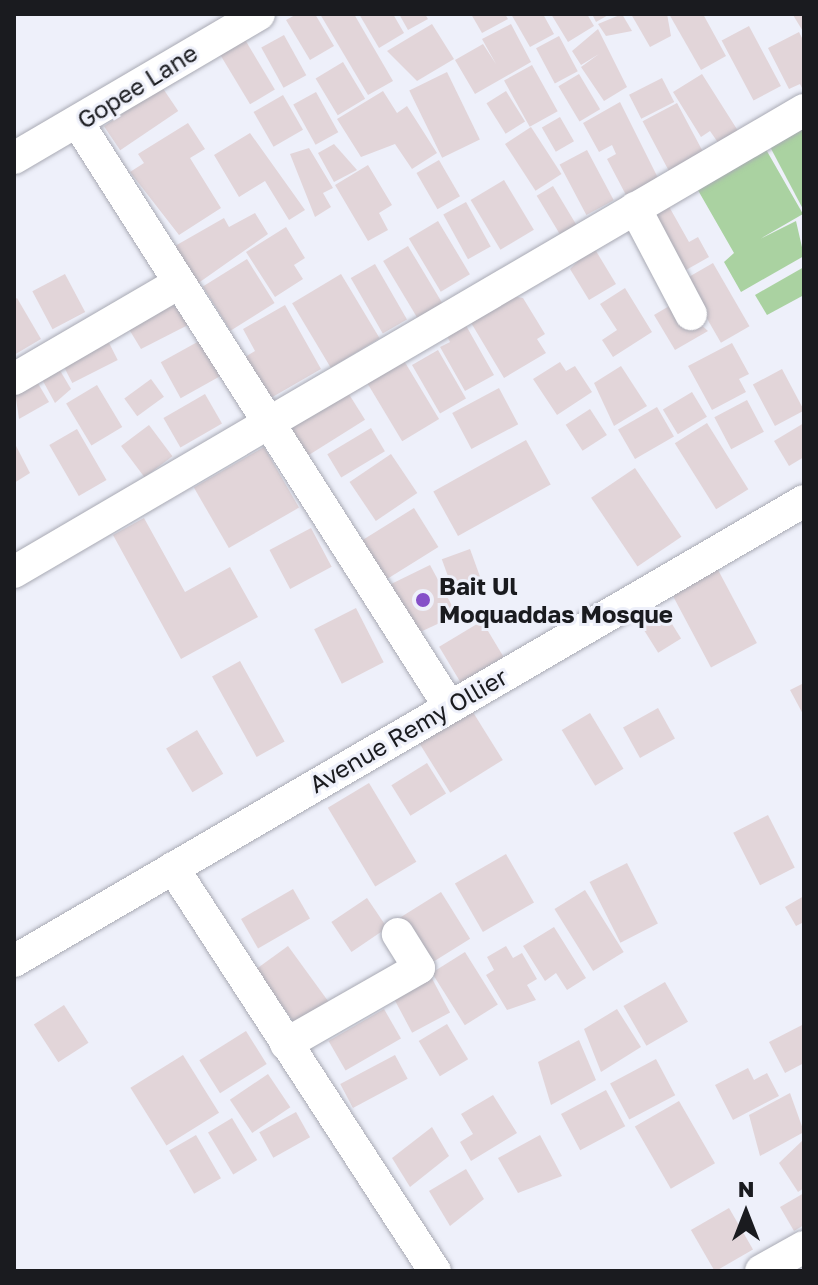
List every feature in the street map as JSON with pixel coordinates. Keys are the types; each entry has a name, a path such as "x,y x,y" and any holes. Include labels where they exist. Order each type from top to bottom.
{"street":[{"name":"Gopee Lane","path":"14,158 78,123 208,26 259,14"},
{"path":"14,572 267,420 804,110"},
{"path":"78,123 449,706"},
{"path":"635,208 691,314"},
{"path":"14,379 179,283"},
{"name":"Avenue Remy Ollier","path":"14,961 804,501"},
{"path":"173,868 435,1271"},
{"path":"286,1044 419,968 398,934"},
{"path":"761,1271 803,1250"}],"green space":[{"path":"804,124 804,211 768,143"},
{"path":"764,146 803,214 760,239 796,221 804,256 741,292 724,262 734,253 695,185"},
{"path":"804,267 804,295 767,315 755,295"}],"building":[{"path":"297,14 315,14 334,46 310,60 286,20"},
{"path":"320,14 354,14 393,81 368,95"},
{"path":"359,14 393,14 404,33 379,48"},
{"path":"399,14 425,14 428,19 408,30"},
{"path":"471,14 505,14 508,19 482,33"},
{"path":"511,14 543,14 554,34 530,47"},
{"path":"551,14 587,14 594,26 568,42"},
{"path":"592,14 610,14 596,22"},
{"path":"622,14 632,31 606,36 598,24"},
{"path":"631,14 667,14 671,36 650,47"},
{"path":"669,14 703,14 726,56 701,70"},
{"path":"804,14 804,33 793,15"},
{"path":"432,24 454,59 417,81 387,51"},
{"path":"511,24 531,62 475,94 455,60 483,44 496,64 482,39"},
{"path":"749,26 781,86 754,101 722,41"},
{"path":"598,29 627,87 604,101 581,67 599,54 581,65 572,51"},
{"path":"799,32 804,42 804,92 800,84 789,89 768,48"},
{"path":"284,35 306,75 284,88 261,48"},
{"path":"559,36 578,71 555,84 536,48"},
{"path":"244,38 275,89 250,104 219,53"},
{"path":"343,62 365,99 338,115 316,78"},
{"path":"532,65 558,111 530,127 504,81"},
{"path":"447,72 480,139 442,158 409,90"},
{"path":"579,74 600,109 580,122 558,86"},
{"path":"702,74 740,134 721,147 710,131 701,137 673,92"},
{"path":"662,78 674,102 641,119 629,95"},
{"path":"162,87 178,111 120,150 104,126"},
{"path":"383,91 397,113 407,106 437,153 412,169 395,144 361,157 337,119"},
{"path":"506,91 525,122 506,134 486,103"},
{"path":"316,92 338,132 316,145 293,105"},
{"path":"283,95 303,130 274,147 254,112"},
{"path":"620,102 658,178 626,195 607,159 616,154 612,145 599,152 583,123"},
{"path":"677,103 704,153 669,172 643,121"},
{"path":"560,117 574,141 556,152 542,128"},
{"path":"188,123 205,149 190,158 221,208 179,235 130,172 144,163 138,154"},
{"path":"531,127 561,174 536,191 505,144"},
{"path":"250,133 305,210 289,220 265,181 239,197 214,155"},
{"path":"334,144 357,170 334,182 318,153"},
{"path":"309,148 333,188 323,193 331,207 315,217 290,154"},
{"path":"587,150 614,200 586,215 560,165"},
{"path":"439,160 460,196 437,209 416,173"},
{"path":"368,165 392,205 379,213 388,230 368,241 335,185"},
{"path":"504,180 534,230 500,250 471,200"},
{"path":"553,186 580,231 563,240 537,196"},
{"path":"466,202 491,247 468,259 443,215"},
{"path":"667,203 689,242 698,237 709,257 679,274 645,216"},
{"path":"255,213 268,234 197,284 175,246 224,218 229,227"},
{"path":"438,221 470,274 441,292 409,239"},
{"path":"286,227 305,258 294,265 303,279 275,297 246,252"},
{"path":"408,246 443,304 418,319 383,261"},
{"path":"593,246 616,284 589,300 570,269"},
{"path":"247,259 275,303 230,331 203,287"},
{"path":"713,263 750,326 721,343 684,280"},
{"path":"375,264 407,319 383,333 351,278"},
{"path":"65,274 85,312 53,329 32,291"},
{"path":"341,274 380,338 331,368 292,303"},
{"path":"625,288 652,332 613,357 602,340 617,330 600,304"},
{"path":"168,296 188,325 141,349 124,321"},
{"path":"512,296 523,298 545,334 537,339 546,353 504,378 470,321"},
{"path":"17,298 41,339 14,355 14,300"},
{"path":"676,302 708,331 675,350 654,315"},
{"path":"285,305 321,369 269,399 245,357 255,351 243,329"},
{"path":"464,322 494,375 465,391 440,347 450,342 445,332"},
{"path":"105,335 118,360 72,383 60,358"},
{"path":"201,340 221,376 181,398 161,362"},
{"path":"732,343 749,374 739,379 746,392 712,410 688,366"},
{"path":"438,350 466,398 440,413 412,365"},
{"path":"403,359 439,419 402,441 366,381"},
{"path":"55,362 71,389 55,403 38,372"},
{"path":"560,362 566,371 575,366 592,392 557,415 533,379"},
{"path":"621,366 647,406 614,426 594,383"},
{"path":"782,369 804,411 775,426 753,384"},
{"path":"33,375 49,402 19,419 14,385"},
{"path":"151,379 164,397 137,416 124,398"},
{"path":"97,385 122,427 91,446 66,404"},
{"path":"499,388 518,424 471,449 452,413"},
{"path":"347,391 365,420 306,457 288,428"},
{"path":"692,392 707,417 678,434 663,410"},
{"path":"205,394 222,423 180,447 163,418"},
{"path":"747,400 764,432 731,449 714,417"},
{"path":"657,407 674,436 635,459 618,429"},
{"path":"590,409 607,435 583,451 566,425"},
{"path":"707,423 748,489 716,509 675,443"},
{"path":"804,423 804,457 789,466 774,441"},
{"path":"149,425 172,456 145,477 121,446"},
{"path":"371,428 385,451 341,477 327,454"},
{"path":"77,429 106,480 79,496 49,445"},
{"path":"526,440 551,485 458,536 433,491"},
{"path":"14,442 30,473 14,483"},
{"path":"264,447 299,508 229,548 194,488"},
{"path":"391,454 417,493 376,521 350,482"},
{"path":"635,468 681,537 637,566 591,498"},
{"path":"414,508 438,547 387,579 362,540"},
{"path":"144,518 185,592 230,567 258,617 181,659 113,535"},
{"path":"311,528 332,567 290,589 270,550"},
{"path":"470,549 482,582 454,592 442,559"},
{"name":"Bait Ul Moquaddas Mosque","path":"430,565 457,615 418,633 387,586"},
{"path":"717,568 757,643 711,667 671,592"},
{"path":"356,608 384,662 342,684 314,629"},
{"path":"662,608 681,639 658,653 639,622"},
{"path":"482,621 504,657 461,683 439,647"},
{"path":"240,661 285,741 257,757 212,677"},
{"path":"804,683 804,716 790,690"},
{"path":"658,708 675,739 640,758 623,727"},
{"path":"471,709 503,760 450,793 418,742"},
{"path":"590,713 623,769 595,786 562,730"},
{"path":"197,730 223,774 192,792 166,749"},
{"path":"427,763 446,794 410,816 391,785"},
{"path":"369,783 416,862 375,887 328,808"},
{"path":"768,815 795,868 760,885 733,833"},
{"path":"506,854 534,902 483,932 455,884"},
{"path":"627,863 658,924 620,943 590,882"},
{"path":"293,889 310,918 258,948 241,919"},
{"path":"585,890 624,952 593,971 554,909"},
{"path":"441,892 470,939 428,965 399,918"},
{"path":"804,896 804,922 796,926 785,907"},
{"path":"367,898 387,928 351,952 331,922"},
{"path":"554,927 586,978 567,990 556,973 545,981 523,946"},
{"path":"288,946 329,1002 296,1025 256,970"},
{"path":"506,946 513,958 522,953 537,979 527,985 536,1000 507,1010 486,975 494,970 487,957"},
{"path":"465,952 498,1005 465,1025 432,973"},
{"path":"428,971 450,1012 412,1033 390,991"},
{"path":"665,982 688,1022 646,1046 623,1006"},
{"path":"64,1005 89,1043 58,1062 34,1025"},
{"path":"384,1009 401,1038 346,1070 329,1041"},
{"path":"617,1009 641,1047 601,1072 584,1029"},
{"path":"447,1024 468,1059 440,1076 419,1041"},
{"path":"804,1024 804,1063 785,1073 769,1042"},
{"path":"246,1031 267,1064 220,1093 199,1060"},
{"path":"579,1040 596,1080 551,1105 538,1062"},
{"path":"183,1055 219,1113 166,1146 130,1088"},
{"path":"395,1055 408,1079 353,1108 340,1084"},
{"path":"656,1059 675,1095 629,1120 610,1083"},
{"path":"748,1068 754,1080 767,1073 779,1096 733,1120 715,1085"},
{"path":"268,1074 290,1107 252,1133 230,1100"},
{"path":"606,1090 625,1126 580,1150 561,1114"},
{"path":"790,1093 804,1132 760,1156 749,1115"},
{"path":"493,1095 517,1133 471,1161 460,1142 473,1134 461,1114"},
{"path":"679,1101 715,1163 671,1189 635,1126"},
{"path":"296,1112 310,1137 273,1158 259,1132"},
{"path":"232,1118 257,1160 233,1174 208,1132"},
{"path":"432,1127 449,1156 410,1187 392,1158"},
{"path":"196,1135 221,1178 194,1194 169,1150"},
{"path":"540,1135 562,1176 518,1193 498,1158"},
{"path":"804,1139 804,1188 798,1192 779,1163"},
{"path":"466,1169 484,1199 450,1226 429,1191"},
{"path":"804,1193 804,1225 794,1231 780,1207"},
{"path":"729,1208 753,1250 715,1271 691,1230"}],"place":[{"name":"Bait Ul Moquaddas Mosque","path":"423,600"}]}
